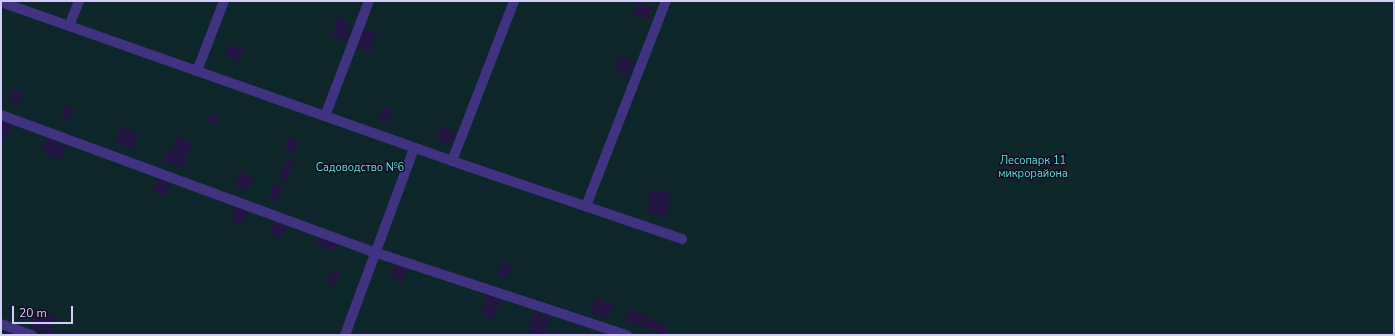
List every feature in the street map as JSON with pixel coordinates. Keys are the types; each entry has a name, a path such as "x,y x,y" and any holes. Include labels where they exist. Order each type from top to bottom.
{"lane":[{"path":"69,26 79,1"},
{"path":"197,71 224,1"},
{"path":"325,116 369,1"},
{"path":"452,161 514,1"},
{"path":"586,206 666,1"},
{"path":"1,2 414,148 682,238"},
{"path":"1,115 377,253 627,335"},
{"path":"345,335 377,253 414,148"},
{"path":"1,324 32,335"}],"green space":[{"path":"1,1 1394,1 1394,335 1,335"}],"building":[{"path":"637,2 653,8 648,20 632,14"},
{"path":"338,18 348,22 346,28 350,30 346,41 331,35"},
{"path":"363,28 376,32 370,52 357,48"},
{"path":"230,44 244,49 240,61 226,56"},
{"path":"620,56 634,61 629,76 615,71"},
{"path":"12,90 22,92 20,104 9,101"},
{"path":"66,105 73,108 68,121 61,118"},
{"path":"384,107 393,111 387,125 378,121"},
{"path":"209,116 221,119 219,125 207,121"},
{"path":"1,120 13,125 7,140 1,138"},
{"path":"121,126 139,135 134,150 115,142"},
{"path":"442,126 456,132 450,146 436,140"},
{"path":"177,137 192,142 184,168 163,162 167,148 173,150"},
{"path":"289,137 299,141 295,154 284,149"},
{"path":"48,138 66,146 60,160 42,152"},
{"path":"287,159 294,162 286,181 279,178"},
{"path":"240,172 254,178 248,191 235,185"},
{"path":"158,178 171,183 166,196 153,191"},
{"path":"274,183 283,186 278,201 269,198"},
{"path":"650,190 670,192 667,216 647,214"},
{"path":"237,206 248,211 241,225 230,221"},
{"path":"276,220 288,228 280,239 268,232"},
{"path":"320,234 339,241 335,252 316,245"},
{"path":"504,261 514,266 507,278 498,273"},
{"path":"396,263 407,267 402,281 391,277"},
{"path":"333,268 340,271 334,287 326,284"},
{"path":"487,293 501,298 493,320 482,316"},
{"path":"596,298 613,304 608,319 591,313"},
{"path":"630,309 669,327 666,335 625,322"},
{"path":"36,310 56,316 51,333 31,327"},
{"path":"533,313 550,317 545,335 529,332"}],"park label":[{"name":"Садоводство №6","path":"360,168"},
{"name":"Лесопарк 11 микрорайона","path":"1033,168"}]}
